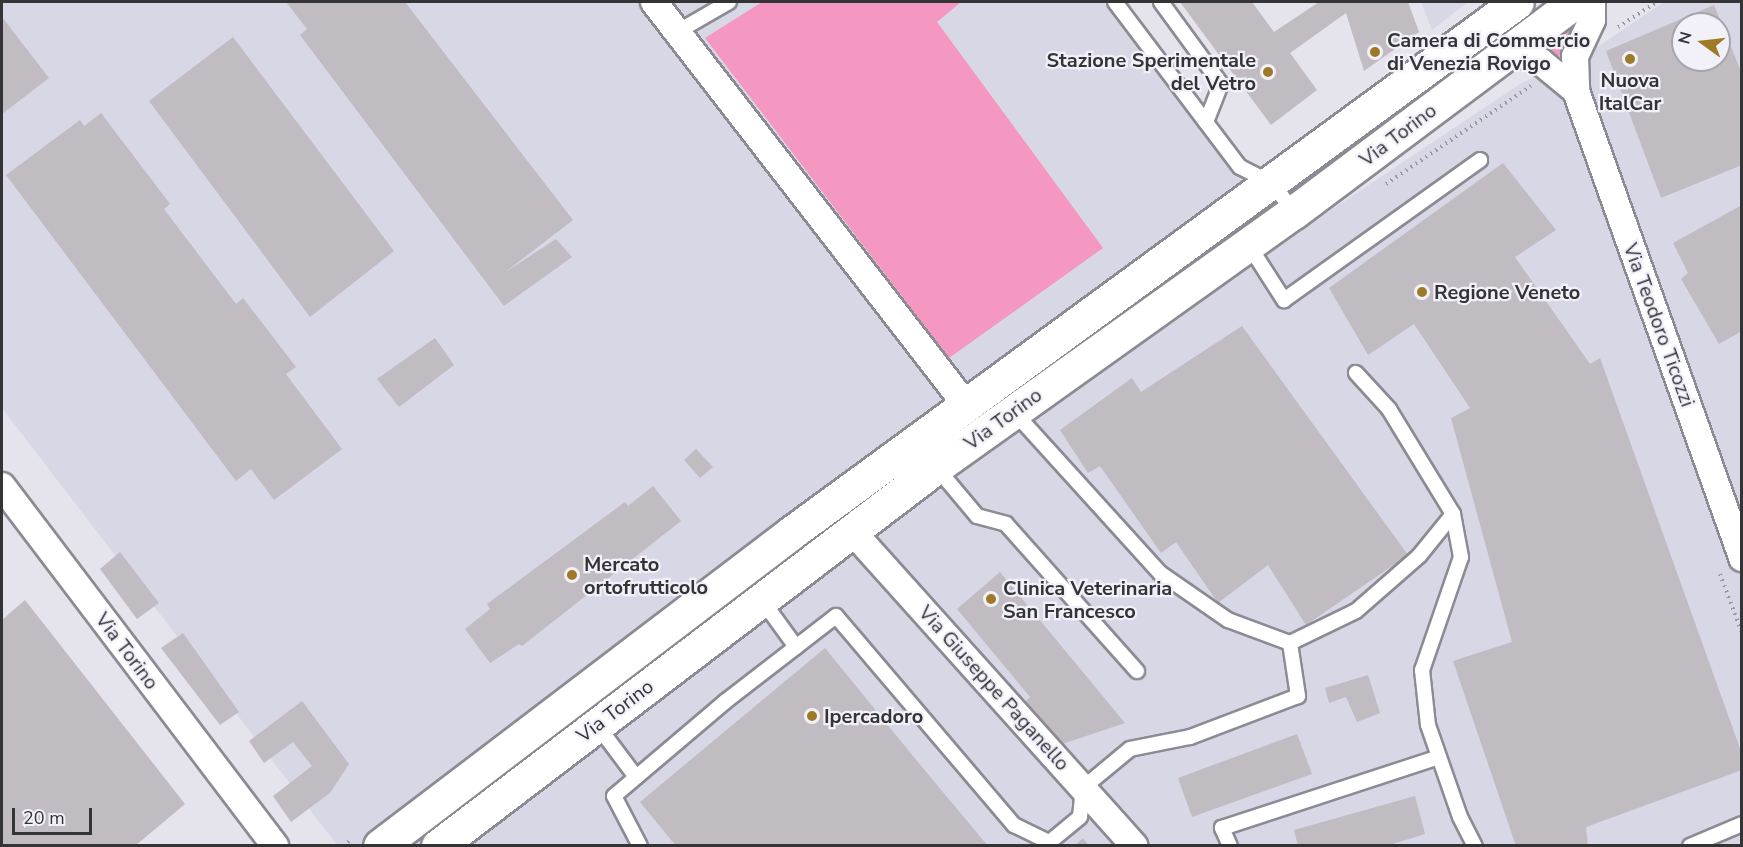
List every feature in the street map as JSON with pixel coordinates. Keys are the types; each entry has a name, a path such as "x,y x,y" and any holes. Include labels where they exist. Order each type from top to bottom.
{"street":[{"name":"Via Torino","path":"654,2 966,405"},
{"name":"Via Torino","path":"380,846 966,405 1517,2"},
{"name":"Via Torino","path":"438,846 936,467 1294,212 1575,2"},
{"name":"Via Teodoro Ticozzi","path":"1592,2 1592,20 1575,57 1576,91 1730,562"},
{"path":"1512,50 1541,62 1576,91"},
{"name":"Via Torino","path":"2,486 275,846"},
{"name":"Via Giuseppe Paganello","path":"852,531 1135,846"}],"lane":[{"path":"677,32 729,2"},
{"path":"1115,2 1240,167 1272,183 1294,212"},
{"path":"1161,2 1221,84 1206,123"},
{"path":"1248,244 1284,300 1480,160"},
{"path":"1356,373 1389,410 1453,514 1461,557 1422,670 1428,725 1460,817 1475,846"},
{"path":"1014,411 1160,573 1228,620 1290,643 1356,611 1419,556 1453,514"},
{"path":"936,467 977,516 1006,524 1137,671"},
{"path":"761,600 796,647"},
{"path":"639,846 614,796 836,616 1014,825 1047,844 1080,817 1083,788 1130,749 1190,737 1298,696 1290,643"},
{"path":"597,725 636,777"},
{"path":"1230,846 1222,828 1439,757"},
{"path":"1690,846 1742,824"}],"path":[{"path":"1613,30 1657,2"},
{"path":"1381,187 1540,80"},
{"path":"1730,562 1742,633"}],"shaded area":[{"path":"2,2 1108,2 1289,238 1520,84 1594,49 1664,2 1741,2 1741,845 337,845 2,408"},
{"path":"762,2 961,2 937,22 1103,248 949,358 705,38"},
{"path":"1421,2 1468,2 1432,30"},
{"path":"1578,28 1563,56 1549,55 1539,47 1561,30"}],"building":[{"path":"286,2 405,2 573,220 504,273 556,239 572,257 504,306 300,35 307,29"},
{"name":"Stazione Sperimentale del Vetro","path":"1180,2 1252,2 1274,32 1319,2 1408,2 1419,32 1364,71 1346,13 1290,53 1317,90 1271,125"},
{"path":"1714,5 1717,12 1698,12"},
{"path":"2,17 49,78 2,114"},
{"path":"1671,23 1671,72 1731,72 1731,47 1742,74 1742,165 1661,198 1606,51"},
{"path":"233,37 394,251 310,317 149,101"},
{"path":"101,113 170,204 164,209 236,304 243,298 296,367 286,374 342,449 274,500 251,469 236,481 6,175 80,120 84,126"},
{"path":"1503,163 1556,230 1515,257 1590,364 1600,358 1742,754 1742,770 1586,827 1588,846 1516,846 1453,661 1512,642 1451,418 1470,408 1414,324 1368,355 1329,288"},
{"path":"1742,205 1742,331 1719,344 1681,279 1688,273 1673,243"},
{"path":"1242,326 1408,555 1306,625 1268,565 1218,603 1176,542 1161,553 1100,466 1088,473 1060,430 1132,378 1141,392"},
{"path":"435,338 454,365 399,407 377,379"},
{"path":"696,449 713,467 700,478 684,460"},
{"name":"Mercato ortofrutticolo","path":"653,486 681,521 522,646 519,644 490,663 465,629 490,609 487,604 625,502 628,506"},
{"path":"120,552 159,603 137,619 100,569"},
{"path":"1000,572 1125,723 1059,745 1025,702 1030,697 957,609"},
{"path":"25,600 185,804 135,846 2,846 2,620"},
{"path":"183,633 239,712 220,725 161,648"},
{"name":"Ipercadoro","path":"825,648 988,846 676,846 640,802"},
{"path":"1368,675 1380,713 1357,722 1346,697 1329,703 1325,688"},
{"path":"302,701 349,764 330,793 291,822 273,796 312,766 293,742 264,763 249,741"},
{"path":"1297,734 1312,774 1192,817 1178,778"},
{"path":"1415,796 1425,834 1386,846 1298,846 1294,830"},
{"path":"1083,838 1089,846 1074,846"}],"place":[{"name":"Camera di Commercio di Venezia Rovigo","path":"1375,52"},
{"name":"Nuova ItalCar","path":"1630,59"},
{"name":"Stazione Sperimentale del Vetro","path":"1268,72"},
{"name":"Regione Veneto","path":"1422,292"},
{"name":"Mercato ortofrutticolo","path":"572,575"},
{"name":"Clinica Veterinaria San Francesco","path":"991,599"},
{"name":"Ipercadoro","path":"812,716"}]}
